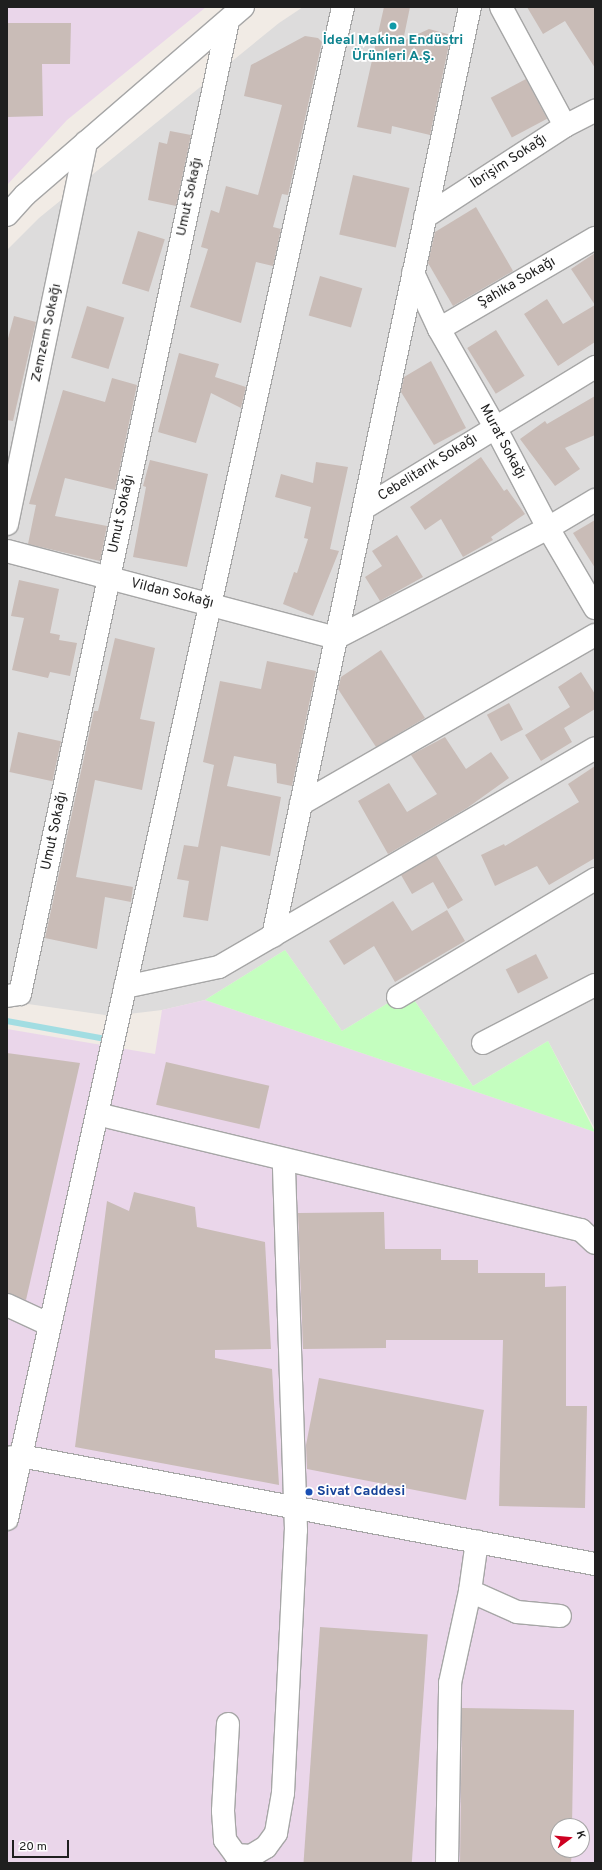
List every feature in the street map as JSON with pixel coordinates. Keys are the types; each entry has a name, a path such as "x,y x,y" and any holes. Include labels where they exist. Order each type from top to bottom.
{"street":[{"path":"273,936 470,7"},
{"path":"501,7 566,126"},
{"path":"7,1519 14,1457 50,1324 344,9"},
{"path":"7,214 25,195 235,14"},
{"name":"Umut Sokağı","path":"7,996 20,994 109,578 235,14"},
{"name":"İbrişim Sokağı","path":"425,217 566,126 595,111"},
{"name":"Zemzem Sokağı","path":"7,524 86,142"},
{"name":"Şahika Sokağı","path":"439,329 595,238"},
{"name":"Murat Sokağı","path":"413,274 439,329 495,427 548,528 595,608"},
{"name":"Cebelitarık Sokağı","path":"364,508 595,367"},
{"path":"336,638 548,528 595,500"},
{"name":"Vildan Sokağı","path":"7,551 211,603 336,638"},
{"path":"301,804 595,635"},
{"path":"125,987 219,968 595,748"},
{"path":"398,997 595,879"},
{"path":"483,1043 595,985"},
{"path":"97,1114 580,1230 595,1243"},
{"path":"228,1724 223,1811 225,1840 236,1855 251,1856 266,1847 276,1833 283,1793 296,1530 294,1506 284,1158"},
{"path":"7,1305 50,1324"},
{"path":"14,1457 294,1506 595,1564"},
{"path":"447,1863 450,1684 470,1591 477,1541"},
{"path":"470,1591 518,1612 560,1616"}],"shaded area":[{"path":"7,7 206,7 67,120 7,185"},
{"path":"303,7 595,7 595,1129 548,1041 473,1086 408,991 342,1031 285,950 205,1000 162,1010 112,1016 7,1001 7,250 39,218 279,23"},
{"path":"205,1000 595,1132 595,1863 7,1863 7,1029 155,1054 162,1010"}],"green space":[{"path":"285,950 342,1031 408,991 473,1086 548,1041 595,1132 205,1000"}],"building":[{"path":"384,7 410,7 403,41 429,29 451,35 430,135 392,126 391,134 357,127"},
{"path":"527,7 595,7 595,68 565,21 543,34"},
{"path":"7,23 71,23 70,64 42,64 43,116 7,117"},
{"path":"305,36 318,38 322,42 288,195 282,194 273,227 281,229 273,266 256,262 241,323 190,307 208,249 201,247 211,210 219,213 226,186 258,195 282,105 244,96 251,65"},
{"path":"526,79 547,119 512,138 491,98"},
{"path":"170,131 191,135 176,206 148,200 159,142 167,144"},
{"path":"353,175 410,188 396,247 339,234"},
{"path":"476,207 513,271 453,306 428,263 435,232"},
{"path":"138,231 165,239 149,292 122,284"},
{"path":"595,253 595,305 571,269"},
{"path":"320,276 362,288 351,328 309,315"},
{"path":"547,299 563,324 595,305 595,342 558,366 524,314"},
{"path":"87,306 124,317 109,369 71,358"},
{"path":"14,316 36,322 13,421 7,420 7,342"},
{"path":"496,330 525,376 496,394 467,348"},
{"path":"179,353 219,364 215,377 246,387 241,408 211,393 196,443 158,432"},
{"path":"431,361 466,428 434,445 401,392 404,377"},
{"path":"112,378 137,385 115,490 65,478 55,516 107,526 100,561 28,544 36,505 29,504 63,390 105,402"},
{"path":"595,396 595,435 565,448 580,469 555,486 520,439 545,421 547,424"},
{"path":"481,457 504,491 507,489 525,514 491,537 493,540 463,557 441,519 425,530 410,507"},
{"path":"150,460 208,474 187,567 133,557 146,487 143,486"},
{"path":"316,462 348,467 330,549 339,551 313,616 283,604 294,572 297,573 308,539 304,538 311,507 275,497 281,474 313,483"},
{"path":"595,520 595,568 573,533"},
{"path":"397,535 423,577 380,601 365,577 382,566 372,551"},
{"path":"19,580 59,589 50,633 60,635 59,640 77,643 70,676 50,672 48,678 12,670 24,618 11,616"},
{"path":"115,638 155,648 140,719 155,722 142,790 95,780 76,877 133,887 131,902 105,897 97,949 45,938 94,711 98,711"},
{"path":"381,650 425,718 376,747 338,689 341,677"},
{"path":"267,661 316,671 292,786 277,783 276,764 234,756 227,786 281,797 270,856 221,846 208,921 183,917 189,881 177,879 184,845 198,847 214,765 203,762 220,681 261,689"},
{"path":"581,672 595,694 595,709 564,728 572,742 541,761 525,735 570,707 558,687"},
{"path":"509,703 523,729 501,741 487,715"},
{"path":"18,732 61,741 53,781 9,772"},
{"path":"445,737 466,769 491,752 509,778 467,808 388,854 358,801 389,783 407,812 437,794 411,755"},
{"path":"595,766 595,858 549,885 537,866 495,886 481,855 504,844 505,846 579,802 568,784"},
{"path":"436,855 463,900 448,909 433,882 412,894 401,875"},
{"path":"393,901 412,931 447,910 465,941 395,982 374,946 344,965 329,941"},
{"path":"536,954 548,978 518,993 506,969"},
{"path":"7,1053 80,1063 26,1300 7,1293"},
{"path":"166,1062 269,1086 259,1129 156,1105"},
{"path":"134,1192 195,1207 197,1227 265,1242 271,1349 215,1350 215,1358 272,1369 279,1485 75,1447 107,1201 129,1211"},
{"path":"384,1212 385,1249 441,1249 441,1260 478,1260 478,1273 545,1273 545,1287 566,1286 566,1406 587,1406 585,1508 499,1506 503,1340 386,1340 386,1348 303,1349 298,1213"},
{"path":"319,1378 484,1410 466,1500 307,1469 306,1445"},
{"path":"320,1627 428,1635 412,1863 303,1863"},
{"path":"462,1708 574,1710 572,1818 550,1818 550,1858 571,1858 571,1863 460,1863"}],"waterway":[{"path":"7,1021 101,1038"}],"place":[{"name":"İdeal Makina Endüstri Ürünleri A.Ş.","path":"393,26"},
{"name":"Sivat Caddesi","path":"309,1492"}]}
